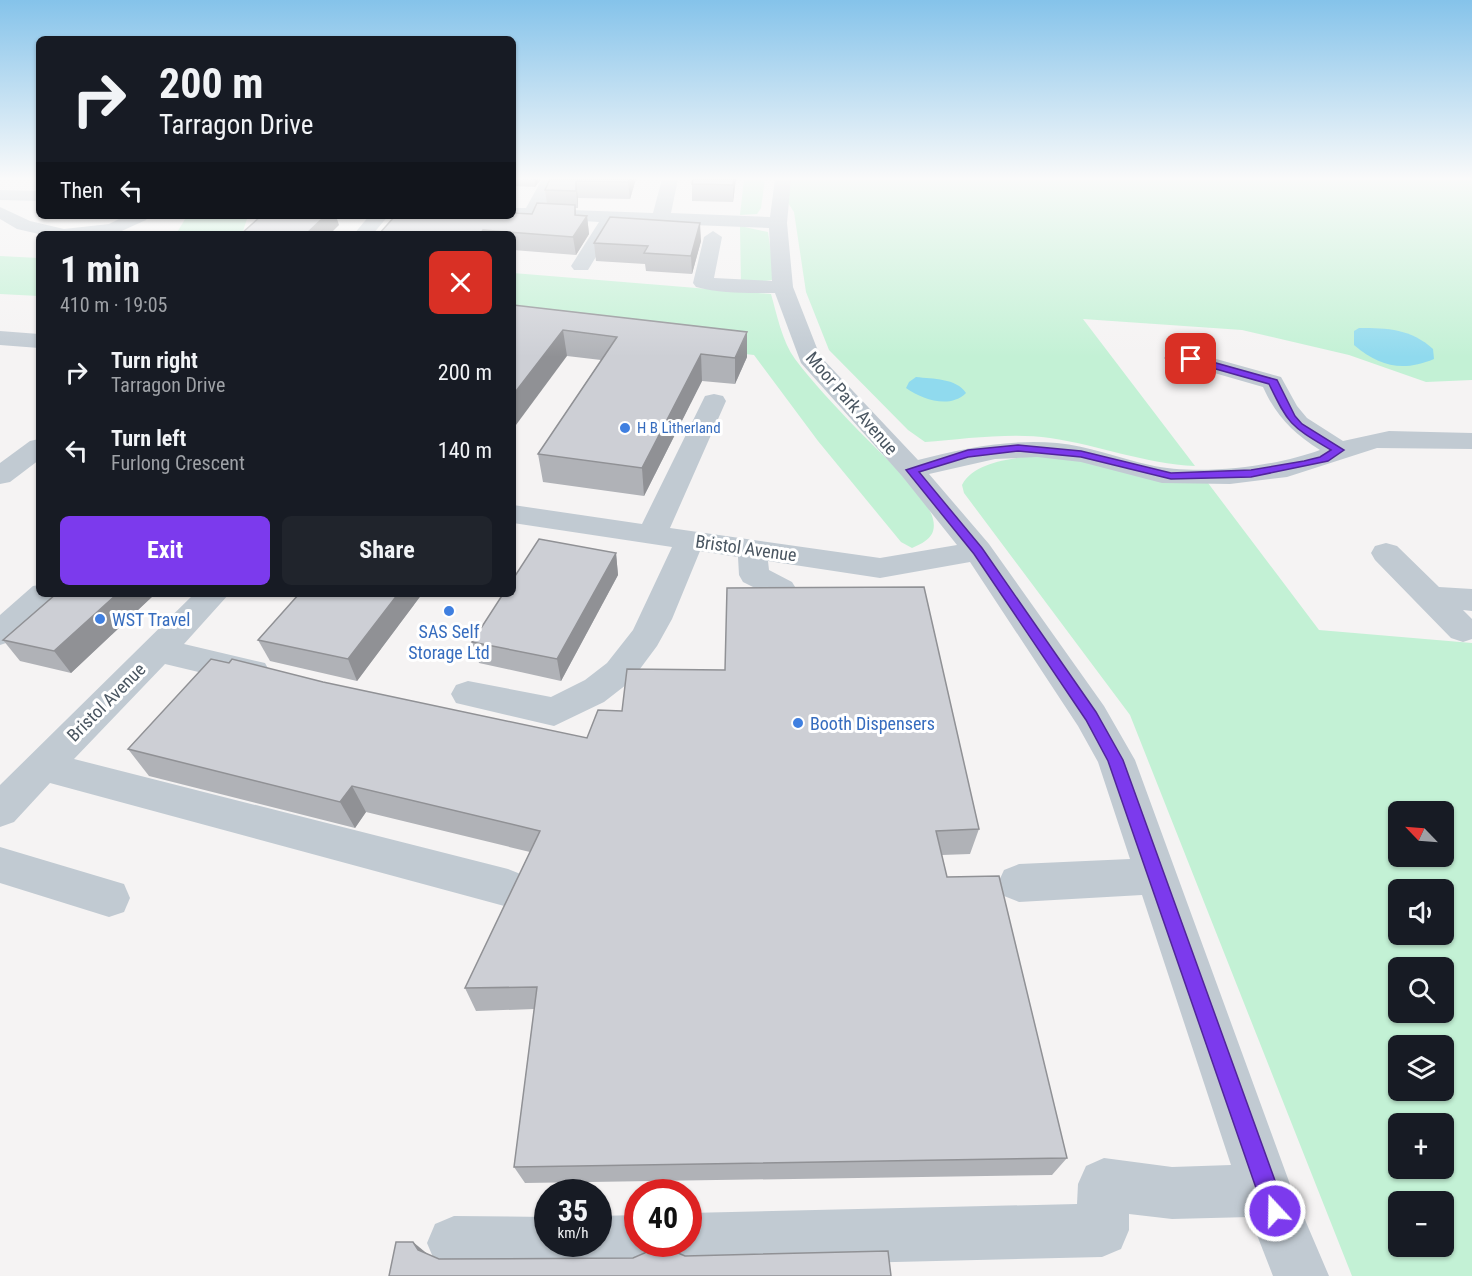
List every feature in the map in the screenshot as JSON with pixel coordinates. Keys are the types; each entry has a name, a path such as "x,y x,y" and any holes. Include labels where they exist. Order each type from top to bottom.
{"street":[{"path":"581,266 598,239"},
{"path":"713,239 703,283 735,287 783,287"},
{"name":"Moor Park Avenue","path":"779,239 783,287 808,357 912,470 978,551 1091,716 1116,760 1266,1190 1300,1276"},
{"path":"0,338 31,340"},
{"path":"0,355 31,340"},
{"path":"1176,358 1191,359 1279,380 1290,417 1298,426 1339,450"},
{"path":"652,534 714,401"},
{"path":"912,470 968,454 1018,448 1081,454 1171,476 1251,473 1305,464 1324,459 1339,450 1379,440 1472,441"},
{"path":"1445,441 1472,463"},
{"path":"0,476 36,449"},
{"name":"Bristol Avenue","path":"516,514 880,568 978,551"},
{"path":"468,694 554,712 604,685 628,660 647,633 690,540"},
{"path":"752,549 754,575 781,590"},
{"path":"1386,553 1463,630"},
{"path":"0,633 41,597"},
{"name":"Bristol Avenue","path":"0,810 210,597"},
{"path":"1432,598 1472,600"},
{"path":"158,650 285,679"},
{"path":"43,765 508,888"},
{"path":"0,865 109,898"},
{"path":"1019,883 1157,876"},
{"path":"702,1240 1102,1230 1104,1184 1172,1193 1266,1190"},
{"path":"454,1243 534,1244"}],"green space":[{"path":"740,239 769,239 774,273 772,280 741,285"},
{"path":"798,239 1472,239 1472,380 1426,382 1349,355 1242,330 1083,319 1195,466 1158,462 1036,436 925,442 908,430 829,350 806,292"},
{"path":"0,256 36,258 36,296 0,294"},
{"path":"516,273 771,294 783,336 795,359 824,394 911,485 929,509 934,525 932,534 926,541 912,548 901,542 818,441 754,355 516,327"},
{"path":"1029,456 1057,457 1208,483 1319,630 1472,643 1472,1276 1352,1276 1130,715 964,493 962,485 967,478 982,467"}],"water":[{"path":"1359,328 1389,329 1416,337 1433,349 1434,359 1402,366 1383,363 1354,345 1354,331"},
{"path":"916,377 950,382 962,388 966,393 952,401 928,399 906,388 909,382"}],"building":[{"path":"597,239 696,239 691,256 644,253 648,246 594,243"},
{"path":"516,305 747,332 735,358 701,354 642,468 538,454 617,337 563,330 516,391"},
{"path":"539,539 616,553 557,659 472,642 501,597 516,597 516,574"},
{"path":"924,587 979,829 936,831 947,877 999,876 1067,1158 514,1167 537,987 465,988 540,831 352,786 340,802 128,749 211,659 229,663 232,659 323,682 587,738 598,710 622,711 627,669 725,670 727,588"},
{"path":"53,597 114,597 54,651 3,640"},
{"path":"296,597 396,597 348,659 258,640"},
{"path":"396,1242 413,1242 418,1250 439,1259 702,1257 888,1251 891,1276 389,1276"}],"place":[{"name":"H B Litherland","path":"625,428"},
{"name":"SAS Self Storage Ltd","path":"449,611"},
{"name":"WST Travel","path":"100,619"},
{"name":"Booth Dispensers","path":"798,723"}],"route":[{"path":"1191,359 1273,382 1290,417 1298,426 1339,450 1324,459 1286,470 1251,473 1171,476 1081,454 1018,448 968,454 912,470 978,551 1091,716 1116,760 1275,1211"}]}
